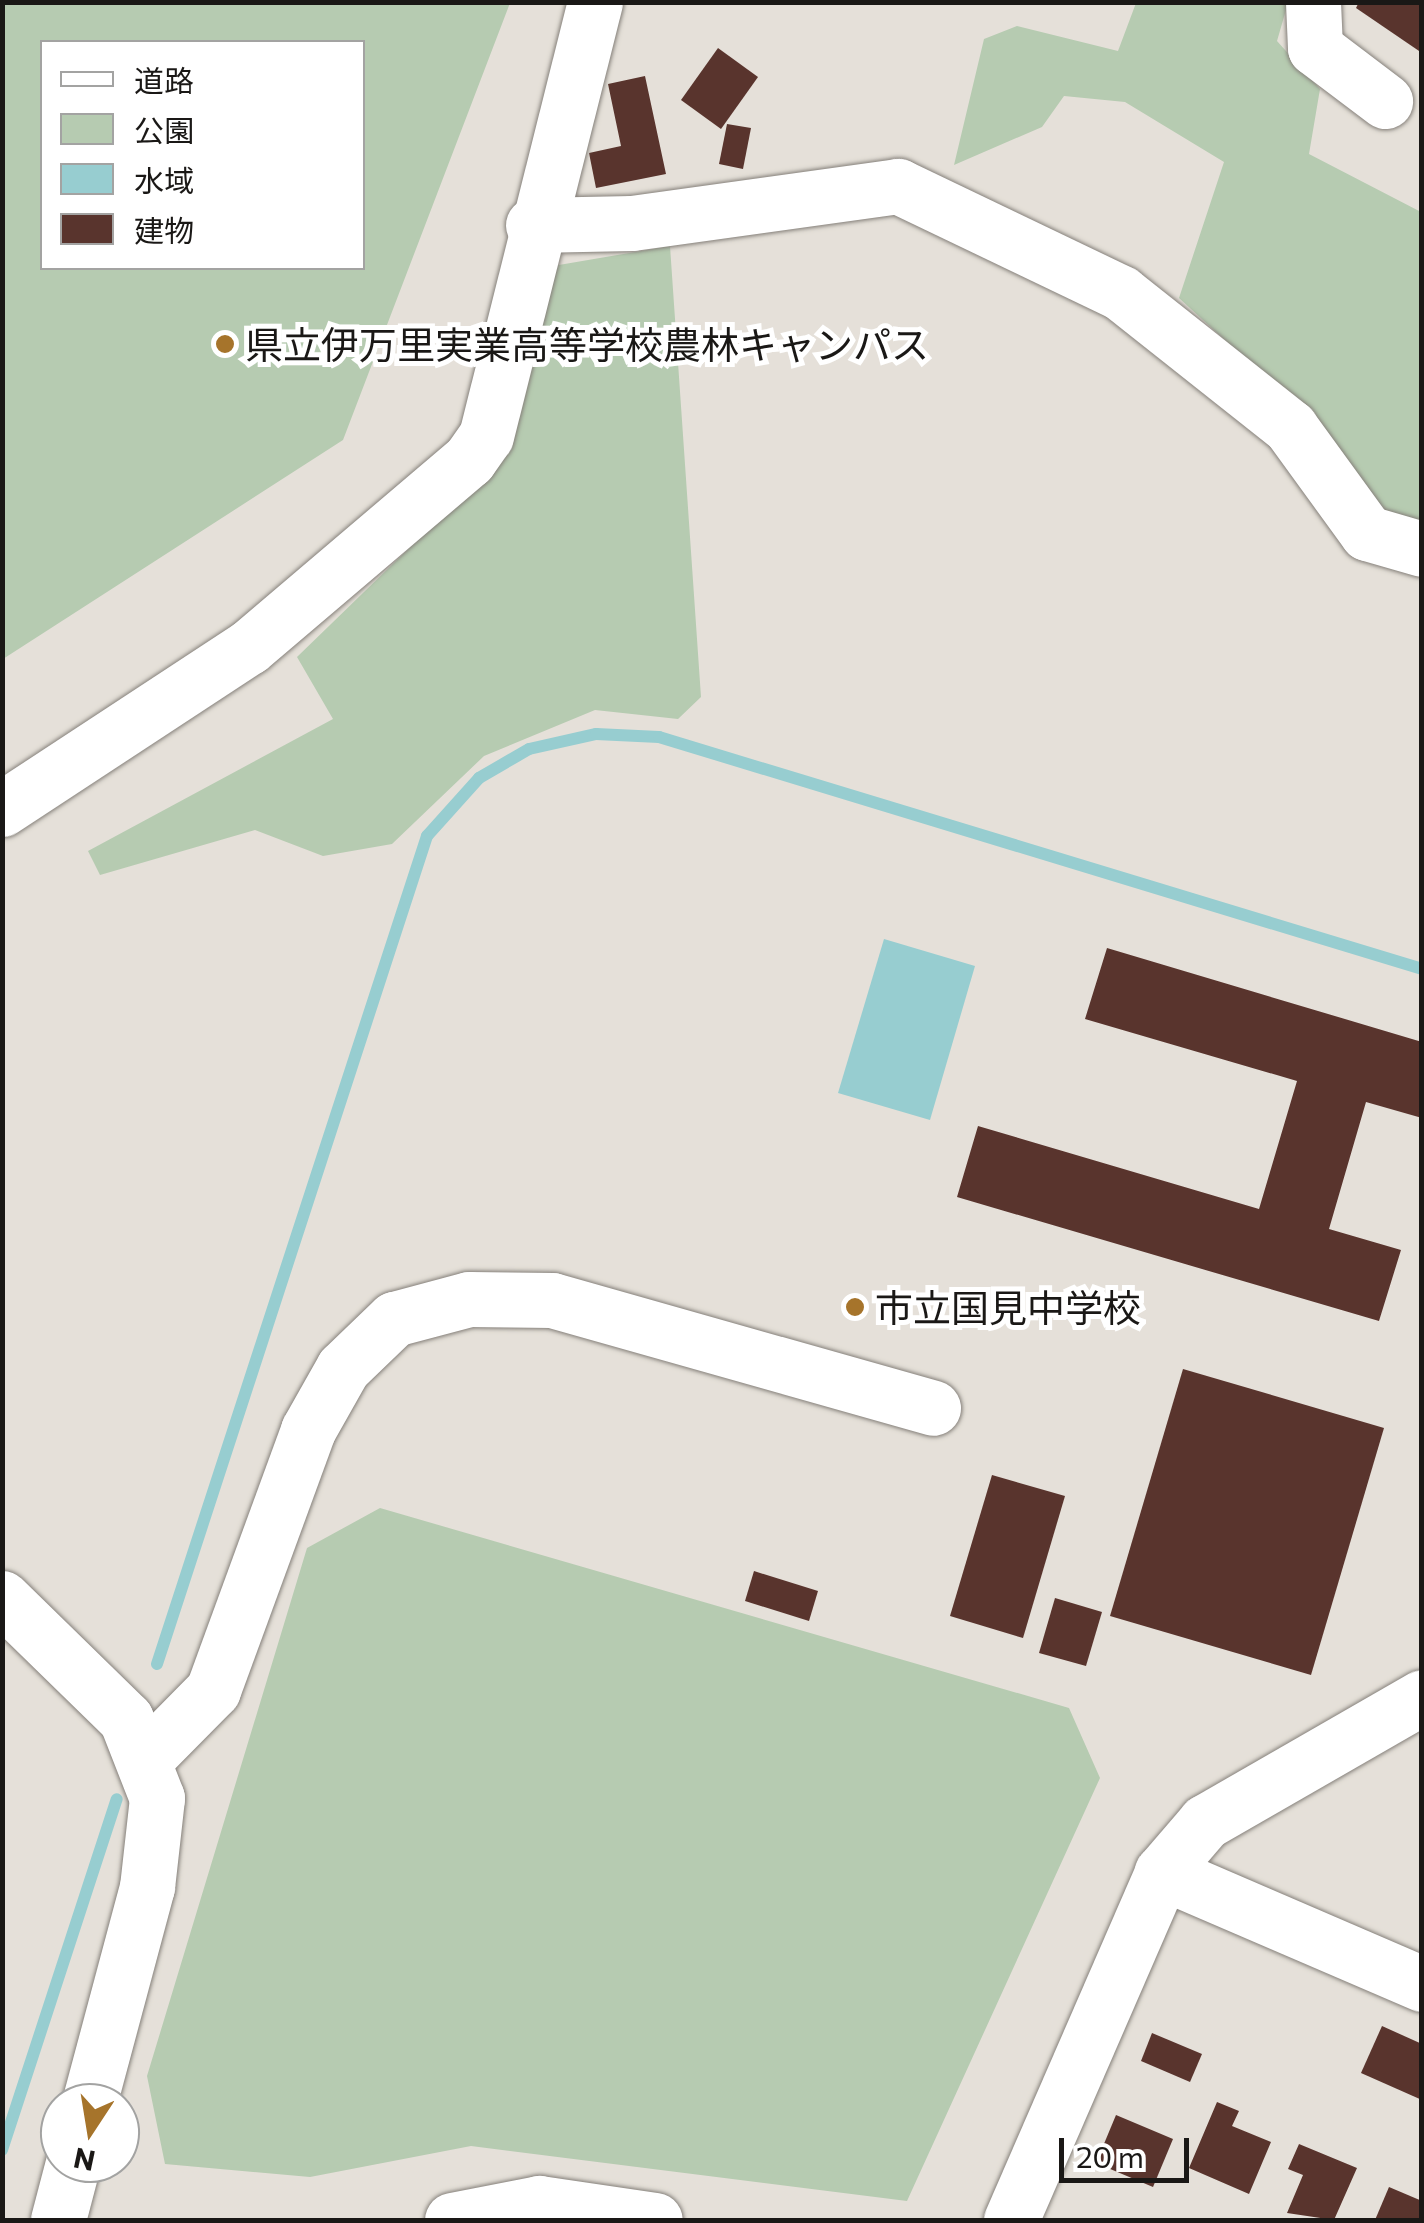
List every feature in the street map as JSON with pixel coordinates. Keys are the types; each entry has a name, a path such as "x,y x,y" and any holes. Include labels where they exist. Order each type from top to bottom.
{"street":[{"path":"2,809 250,646 469,460 486,436 533,225 595,2"},
{"path":"1313,2 1315,48 1386,102"},
{"path":"533,225 632,222 898,186 1121,294 1290,427 1367,532 1422,549"},
{"path":"148,1757 213,1690 308,1430 343,1368 394,1319 470,1299 552,1300 933,1408"},
{"path":"2,1598 78,1664 148,1757 157,1798 152,1854 94,2083"},
{"path":"1011,2220 1162,1872 1205,1822 1422,1697"},
{"path":"1162,1872 1422,1984"},
{"path":"58,2220 68,2183"},
{"path":"452,2220 539,2203 655,2220"}],"green space":[{"name":"県立伊万里実業高等学校農林キャンパス","path":"3,2 510,3 343,440 3,659"},
{"path":"1136,3 1288,3 1277,41 1320,89 1309,154 1421,212 1421,522 1382,510 1288,398 1179,298 1224,162 1125,102 1064,96 1042,127 954,165 984,39 1017,26 1118,51"},
{"path":"670,246 701,697 678,719 595,710 484,756 392,844 323,856 255,830 100,875 88,851 333,719 297,657 498,462 553,266"},
{"path":"380,1508 1069,1708 1100,1778 907,2201 471,2146 310,2177 165,2164 147,2076 307,1548"}],"water":[{"path":"884,939 975,966 930,1120 838,1093"}],"building":[{"path":"1359,2 1422,2 1422,53 1356,8"},
{"path":"718,48 758,77 721,129 681,100"},
{"path":"645,76 666,174 596,188 589,153 621,146 608,84"},
{"path":"727,124 751,128 743,169 719,164"},
{"path":"1107,948 1422,1042 1422,1118 1366,1102 1329,1229 1401,1250 1379,1321 957,1197 978,1126 1259,1209 1297,1081 1085,1019"},
{"path":"1183,1369 1384,1428 1311,1675 1110,1616"},
{"path":"992,1475 1065,1496 1023,1638 950,1616"},
{"path":"754,1571 818,1591 809,1621 745,1601"},
{"path":"1055,1598 1102,1612 1086,1666 1039,1653"},
{"path":"1382,2026 1422,2044 1422,2100 1361,2073"},
{"path":"1152,2033 1202,2054 1190,2082 1141,2061"},
{"path":"1217,2102 1239,2111 1232,2126 1271,2142 1249,2194 1189,2168"},
{"path":"1116,2115 1173,2139 1153,2187 1096,2163"},
{"path":"1299,2144 1357,2168 1334,2220 1287,2213 1303,2175 1288,2169"},
{"path":"1389,2187 1422,2201 1422,2220 1375,2220"}],"waterway":[{"path":"157,1664 427,836 479,778 529,749 596,734 659,737 1422,969"},
{"path":"2,2150 117,1799"}],"place":[{"name":"県立伊万里実業高等学校農林キャンパス","path":"225,344"},
{"name":"市立国見中学校","path":"855,1307"}]}
